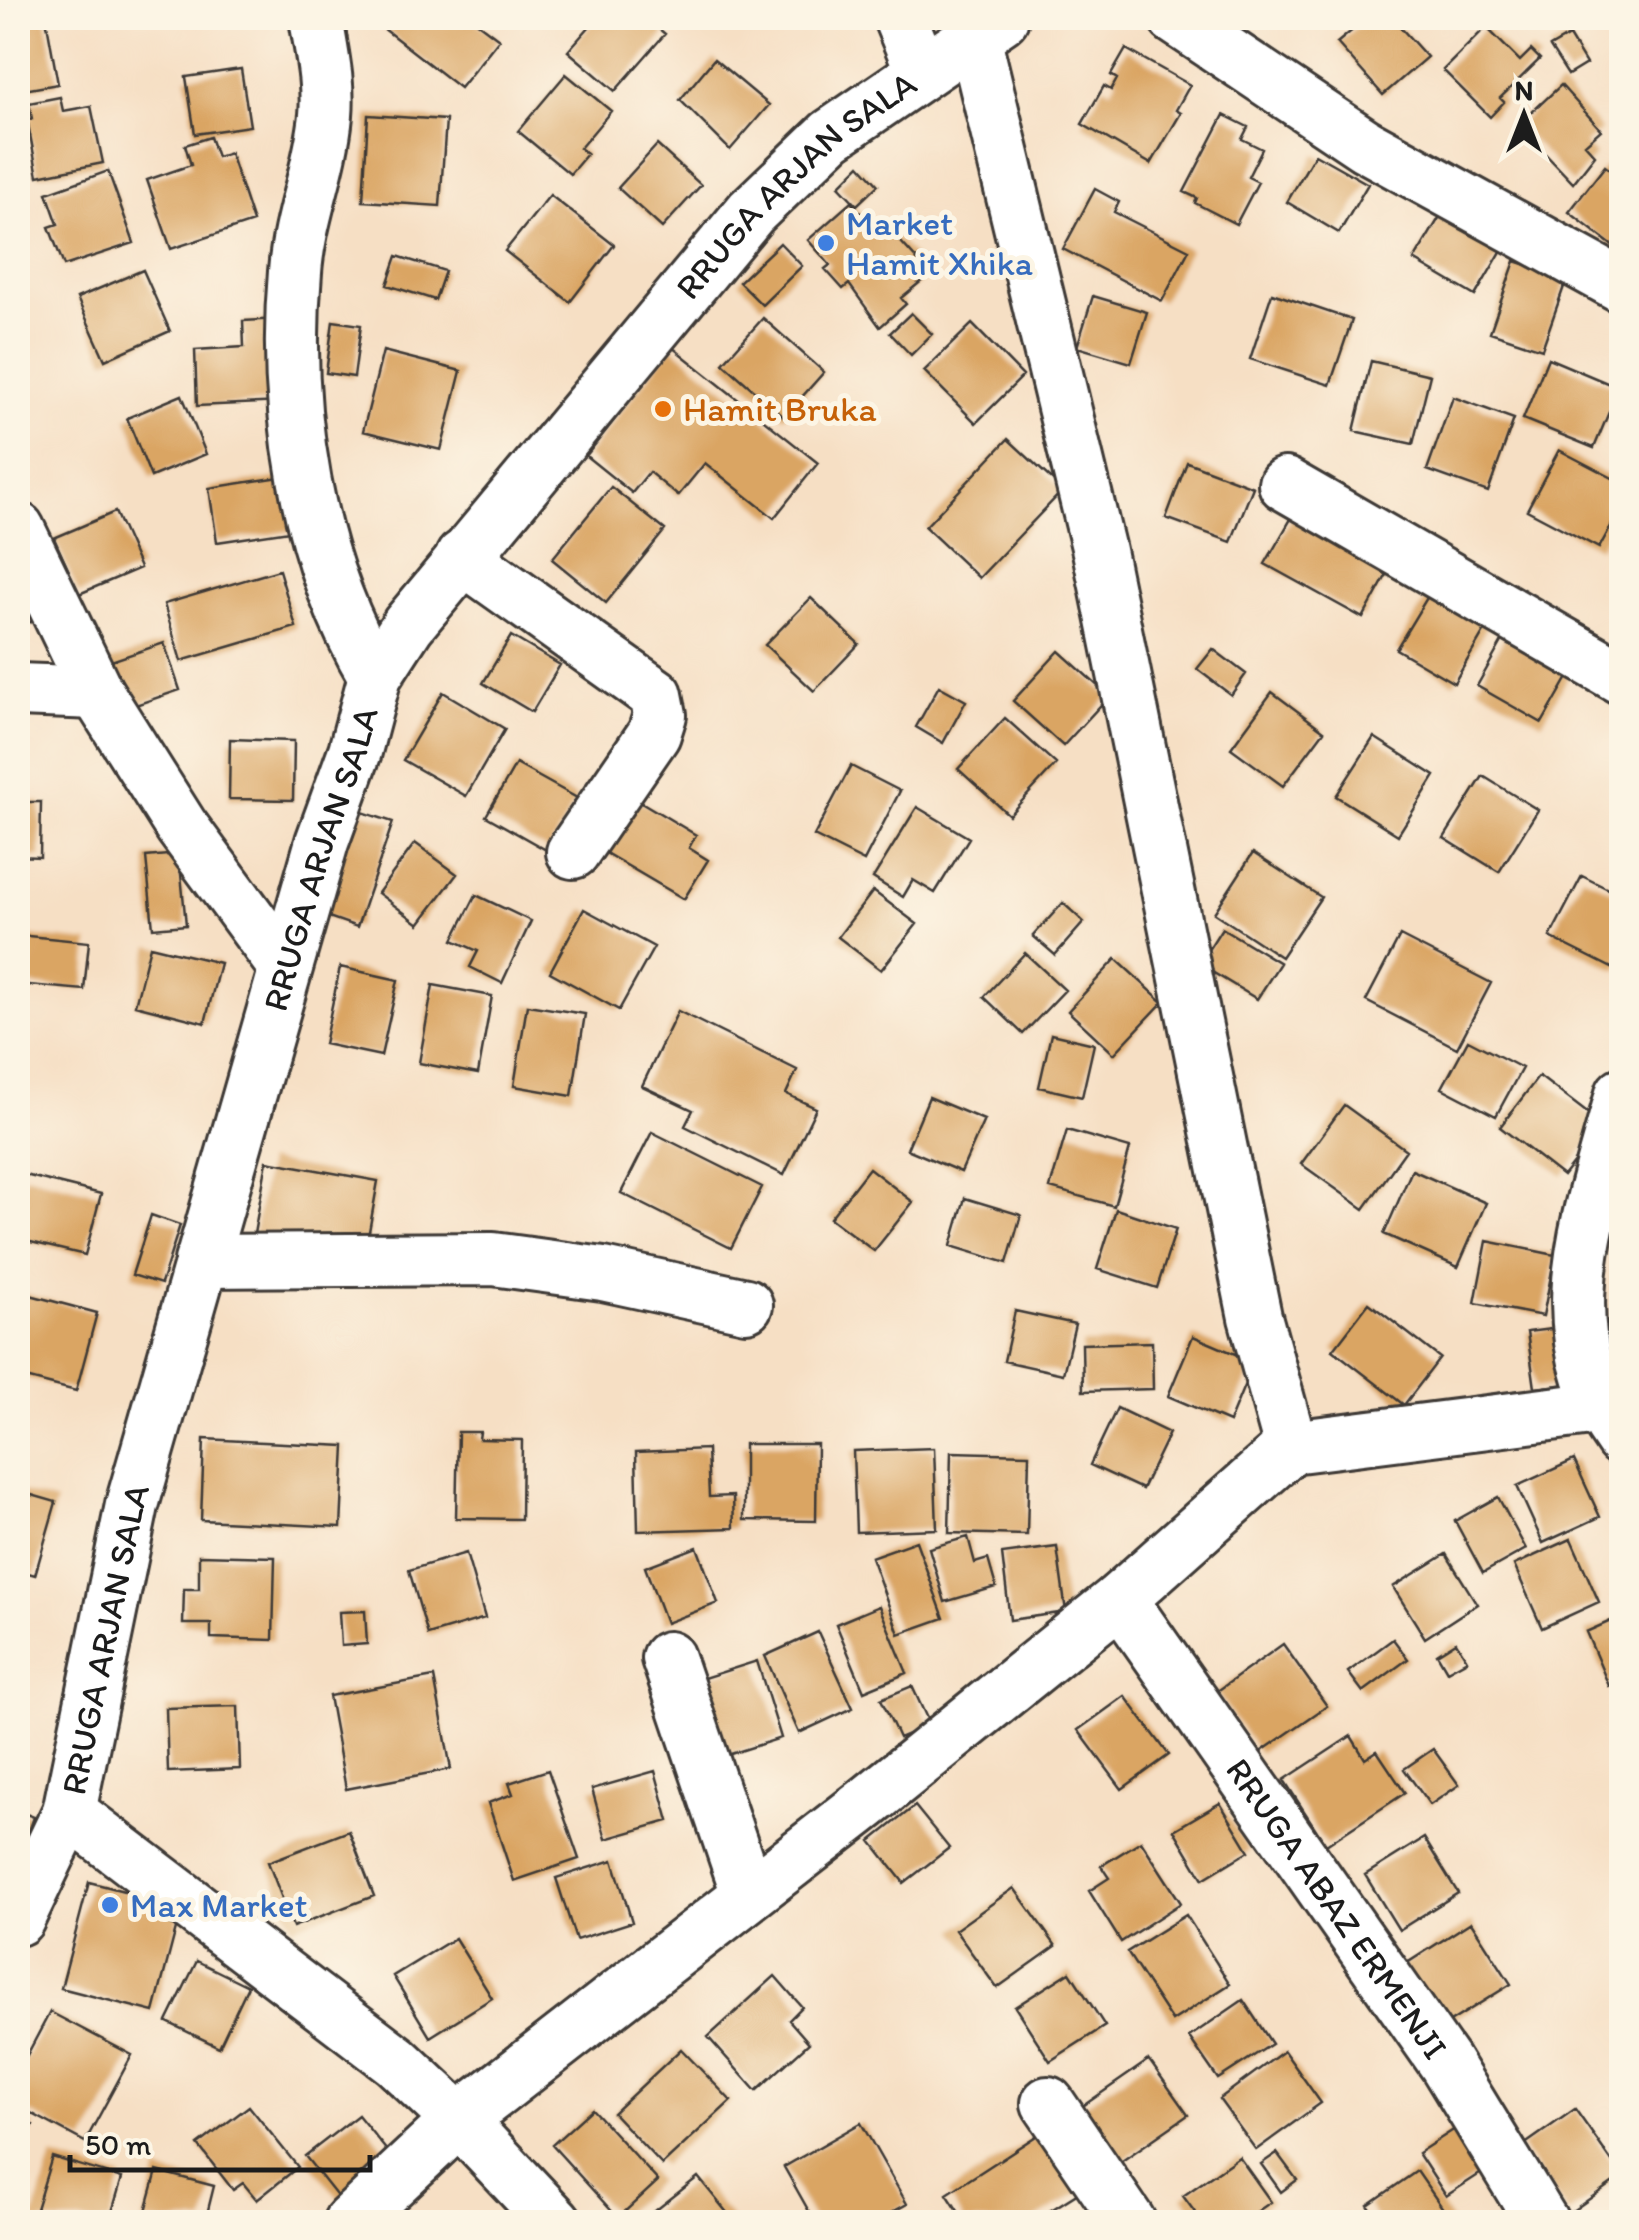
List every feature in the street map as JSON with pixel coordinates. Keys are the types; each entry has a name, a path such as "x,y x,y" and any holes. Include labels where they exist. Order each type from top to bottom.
{"street":[{"path":"316,18 325,67 326,113 294,273 301,444 322,562 345,625 375,676"},
{"path":"900,18 922,70"},
{"path":"1175,18 1364,145 1622,286"},
{"path":"988,27 1255,1317 1290,1447"},
{"name":"RRUGA ARJAN SALA","path":"18,1919 69,1812 132,1504 284,966 375,676 408,624 462,557 751,212 831,136 988,27"},
{"path":"1285,484 1622,678"},
{"path":"18,529 96,693 180,826 284,966"},
{"path":"462,557 656,695 660,715 654,734 573,852"},
{"path":"18,690 96,693"},
{"path":"350,2222 460,2120 1120,1599 1290,1447 1610,1424 1581,1356 1575,1304 1581,1251 1622,1094"},
{"path":"201,1261 493,1259 604,1274 746,1306"},
{"name":"RRUGA ABAZ ERMENJI","path":"1120,1599 1445,2063 1542,2222"},
{"path":"668,1658 748,1894"},
{"path":"69,1812 314,1994 460,2120 556,2222"},
{"path":"1048,2103 1128,2222"}],"building":[{"path":"46,18 58,84 18,91 18,22"},
{"path":"370,18 471,18 499,39 460,88"},
{"path":"597,18 646,18 665,34 615,91 568,51"},
{"path":"1367,18 1392,18 1427,57 1383,95 1337,43"},
{"path":"1486,27 1520,61 1531,50 1540,59 1500,98 1504,102 1490,117 1443,70"},
{"path":"1569,36 1586,64 1568,75 1550,47"},
{"path":"1126,49 1190,85 1176,110 1181,113 1151,164 1082,124 1104,86 1111,90 1117,79 1111,75"},
{"path":"714,59 769,105 730,150 680,100"},
{"path":"241,69 250,126 195,134 186,77"},
{"path":"566,74 611,111 580,148 587,154 570,174 518,131"},
{"path":"1561,85 1601,130 1585,144 1595,155 1573,183 1518,125"},
{"path":"60,97 63,111 91,106 103,163 38,176 27,119 32,119 29,103"},
{"path":"368,115 446,120 440,206 363,201"},
{"path":"1224,115 1248,127 1242,139 1262,149 1248,177 1258,182 1236,224 1195,203 1197,198 1184,192"},
{"path":"210,137 217,157 230,153 253,222 171,249 147,180 191,165 185,145"},
{"path":"657,145 701,185 662,228 618,188"},
{"path":"1315,154 1368,184 1339,233 1287,202"},
{"path":"860,165 878,185 857,205 839,186"},
{"path":"1605,166 1622,179 1618,250 1569,212"},
{"path":"108,171 134,243 64,266 49,227 58,224 47,193"},
{"path":"1095,189 1119,202 1114,212 1189,250 1162,301 1063,249"},
{"path":"550,195 614,245 570,302 505,251"},
{"path":"851,202 873,228 881,220 930,274 901,298 906,304 880,327 849,284 843,289 825,269 830,265 808,240"},
{"path":"1445,208 1506,243 1475,296 1414,260"},
{"path":"780,243 802,266 762,305 739,282"},
{"path":"397,256 445,271 435,300 387,285"},
{"path":"1515,261 1567,278 1542,349 1490,332"},
{"path":"143,270 170,331 105,360 77,298"},
{"path":"1272,293 1352,320 1330,385 1250,359"},
{"path":"1093,296 1147,312 1131,363 1077,347"},
{"path":"911,313 932,334 911,355 890,333"},
{"path":"763,318 824,372 784,417 723,363"},
{"path":"278,319 282,402 197,406 195,350 244,347 243,321"},
{"path":"333,321 361,325 354,377 326,373"},
{"path":"972,324 1023,376 976,423 924,371"},
{"path":"672,347 818,463 774,518 705,463 678,496 649,472 632,493 586,456"},
{"path":"383,351 461,371 441,450 363,431"},
{"path":"1548,358 1619,388 1594,448 1523,419"},
{"path":"1371,361 1430,375 1413,444 1354,431"},
{"path":"182,395 206,454 151,477 127,418"},
{"path":"1453,397 1514,419 1488,492 1427,470"},
{"path":"1008,439 1063,490 979,578 925,527"},
{"path":"1559,450 1622,483 1622,506 1599,548 1527,510"},
{"path":"1187,462 1253,487 1231,542 1166,518"},
{"path":"287,476 296,530 217,542 209,488"},
{"path":"611,487 665,530 606,603 552,559"},
{"path":"115,512 140,568 79,594 54,538"},
{"path":"1295,512 1392,565 1363,618 1265,564"},
{"path":"279,570 296,627 181,661 164,604"},
{"path":"18,581 33,621 18,627"},
{"path":"1434,586 1491,620 1454,683 1396,649"},
{"path":"811,598 859,644 814,691 765,645"},
{"path":"1508,631 1574,667 1542,723 1477,686"},
{"path":"511,636 560,665 532,712 483,683"},
{"path":"164,643 180,690 121,710 105,663"},
{"path":"1213,649 1246,674 1231,695 1197,669"},
{"path":"1059,651 1109,696 1063,746 1013,701"},
{"path":"939,686 966,701 943,743 916,727"},
{"path":"443,692 505,729 466,796 403,760"},
{"path":"1272,692 1324,731 1283,786 1231,748"},
{"path":"1005,718 1056,764 1009,815 958,769"},
{"path":"1374,737 1435,776 1398,835 1336,796"},
{"path":"230,739 294,741 293,800 229,799"},
{"path":"516,764 577,798 548,851 486,816"},
{"path":"851,766 900,791 864,861 814,836"},
{"path":"1483,776 1538,810 1499,872 1444,838"},
{"path":"631,796 696,835 689,848 708,860 684,899 599,849"},
{"path":"18,802 41,802 40,857 18,856"},
{"path":"917,807 969,838 935,893 913,880 903,897 873,878"},
{"path":"356,810 393,822 357,927 320,914"},
{"path":"415,843 457,874 419,924 378,893"},
{"path":"1253,853 1321,897 1281,957 1214,913"},
{"path":"179,854 186,925 153,928 146,857"},
{"path":"1582,876 1622,896 1618,971 1550,937"},
{"path":"873,891 917,924 881,970 838,937"},
{"path":"476,895 531,921 502,983 470,967 478,951 453,940"},
{"path":"1063,903 1084,922 1055,955 1033,936"},
{"path":"584,909 654,947 619,1010 550,972"},
{"path":"1222,928 1280,963 1257,999 1199,964"},
{"path":"18,935 89,942 84,990 18,984"},
{"path":"1400,936 1491,983 1457,1048 1366,1001"},
{"path":"150,946 220,963 205,1023 135,1005"},
{"path":"1025,953 1065,990 1023,1034 984,997"},
{"path":"1116,959 1163,1002 1114,1054 1068,1011"},
{"path":"340,967 398,980 381,1056 324,1044"},
{"path":"433,985 492,996 478,1074 419,1063"},
{"path":"527,1005 585,1014 572,1096 514,1086"},
{"path":"678,1011 797,1070 786,1094 816,1108 784,1175 685,1126 693,1110 642,1086"},
{"path":"1051,1034 1094,1044 1082,1097 1039,1087"},
{"path":"1468,1040 1522,1068 1496,1116 1442,1088"},
{"path":"1539,1076 1603,1125 1563,1176 1500,1127"},
{"path":"929,1097 984,1120 961,1172 907,1149"},
{"path":"1344,1105 1406,1150 1364,1209 1301,1164"},
{"path":"1067,1130 1130,1148 1114,1206 1050,1188"},
{"path":"652,1132 762,1187 731,1248 621,1193"},
{"path":"267,1161 378,1181 365,1254 254,1234"},
{"path":"869,1168 913,1202 874,1251 830,1218"},
{"path":"1412,1170 1486,1203 1458,1267 1384,1234"},
{"path":"25,1175 101,1194 85,1255 18,1239 18,1204"},
{"path":"965,1198 1021,1215 1007,1263 951,1246"},
{"path":"1116,1209 1176,1229 1157,1288 1097,1269"},
{"path":"151,1215 180,1225 161,1284 132,1275"},
{"path":"1487,1241 1555,1255 1543,1316 1475,1303"},
{"path":"19,1292 97,1313 76,1391 18,1376"},
{"path":"1369,1303 1440,1358 1404,1405 1333,1350"},
{"path":"1015,1311 1075,1324 1063,1374 1004,1361"},
{"path":"1560,1328 1568,1384 1535,1388 1527,1332"},
{"path":"1193,1336 1254,1362 1229,1422 1168,1396"},
{"path":"1152,1342 1153,1389 1083,1391 1082,1344"},
{"path":"1117,1408 1169,1433 1142,1489 1090,1465"},
{"path":"458,1432 480,1432 479,1439 522,1440 521,1519 456,1518"},
{"path":"204,1439 345,1446 341,1527 201,1520"},
{"path":"744,1444 817,1444 816,1521 744,1520"},
{"path":"934,1448 937,1529 856,1532 853,1451"},
{"path":"707,1449 709,1497 733,1496 734,1528 638,1531 636,1452"},
{"path":"951,1452 1029,1454 1027,1535 949,1533"},
{"path":"1574,1460 1600,1517 1543,1543 1517,1486"},
{"path":"18,1491 56,1502 35,1575 18,1570"},
{"path":"1498,1497 1526,1549 1483,1573 1455,1521"},
{"path":"968,1537 975,1563 988,1559 996,1587 945,1602 929,1548"},
{"path":"1571,1539 1599,1602 1542,1628 1514,1565"},
{"path":"916,1541 944,1618 899,1634 871,1557"},
{"path":"697,1547 718,1603 666,1623 645,1567"},
{"path":"1057,1547 1066,1612 1010,1620 1002,1554"},
{"path":"466,1553 485,1618 428,1635 409,1570"},
{"path":"1446,1554 1477,1604 1425,1638 1393,1587"},
{"path":"199,1555 275,1557 273,1640 211,1638 211,1624 183,1624 184,1589 199,1589"},
{"path":"879,1606 907,1673 864,1691 836,1624"},
{"path":"365,1611 367,1644 341,1646 339,1612"},
{"path":"1622,1616 1622,1681 1609,1686 1586,1632"},
{"path":"818,1632 853,1708 799,1733 765,1656"},
{"path":"1393,1639 1408,1659 1363,1692 1348,1672"},
{"path":"1456,1642 1467,1660 1447,1671 1437,1654"},
{"path":"1283,1644 1327,1706 1259,1753 1216,1692"},
{"path":"757,1661 781,1738 715,1759 691,1682"},
{"path":"434,1677 451,1769 346,1789 329,1696"},
{"path":"912,1686 930,1725 899,1738 881,1699"},
{"path":"1125,1696 1169,1755 1122,1789 1078,1730"},
{"path":"238,1706 240,1769 168,1772 166,1708"},
{"path":"1351,1736 1365,1759 1377,1751 1405,1793 1326,1845 1284,1780"},
{"path":"1433,1749 1459,1785 1430,1805 1404,1769"},
{"path":"548,1770 579,1859 514,1881 488,1803 513,1794 509,1783"},
{"path":"655,1771 669,1821 606,1839 592,1789"},
{"path":"1220,1803 1249,1851 1203,1879 1174,1830"},
{"path":"915,1806 949,1848 904,1883 871,1841"},
{"path":"18,1811 34,1817 18,1863"},
{"path":"349,1831 374,1896 293,1927 268,1862"},
{"path":"1424,1838 1458,1893 1399,1930 1365,1875"},
{"path":"1141,1841 1181,1903 1121,1942 1089,1891 1109,1878 1101,1866"},
{"path":"613,1860 632,1922 576,1940 556,1878"},
{"path":"89,1882 182,1906 154,2012 61,1988"},
{"path":"1014,1888 1056,1946 997,1988 955,1930"},
{"path":"1186,1915 1230,1984 1172,2021 1127,1952"},
{"path":"1471,1922 1511,1984 1440,2028 1401,1967"},
{"path":"455,1938 492,1998 430,2037 393,1976"},
{"path":"197,1961 248,1986 219,2047 167,2022"},
{"path":"1070,1972 1105,2026 1050,2061 1015,2007"},
{"path":"775,1976 802,2007 789,2020 809,2043 756,2091 708,2037"},
{"path":"1243,2000 1272,2044 1218,2079 1189,2037"},
{"path":"50,2012 132,2055 85,2142 18,2106 18,2072"},
{"path":"681,2049 731,2101 662,2165 613,2113"},
{"path":"1284,2051 1321,2103 1256,2150 1219,2099"},
{"path":"1149,2060 1188,2115 1119,2163 1080,2108"},
{"path":"249,2106 298,2167 257,2200 243,2183 233,2190 198,2145"},
{"path":"592,2109 658,2181 618,2218 552,2145"},
{"path":"1575,2109 1622,2176 1568,2214 1521,2147"},
{"path":"358,2115 400,2167 347,2209 305,2156"},
{"path":"18,2118 33,2125 18,2159"},
{"path":"861,2123 907,2204 874,2222 815,2222 784,2167"},
{"path":"1047,2129 1086,2188 1032,2222 965,2222 947,2194"},
{"path":"1455,2129 1483,2172 1446,2196 1418,2153"},
{"path":"1277,2153 1297,2180 1281,2192 1261,2164"},
{"path":"52,2157 122,2178 109,2222 32,2222"},
{"path":"1239,2157 1271,2202 1242,2222 1202,2222 1183,2196"},
{"path":"157,2171 214,2186 205,2222 143,2222"},
{"path":"1417,2171 1452,2222 1379,2222 1368,2205"},
{"path":"698,2177 731,2222 641,2222"}],"place":[{"name":"Market Hamit Xhika","path":"826,243"},
{"name":"Hamit Bruka","path":"663,409"},
{"name":"Max Market","path":"110,1905"}]}
